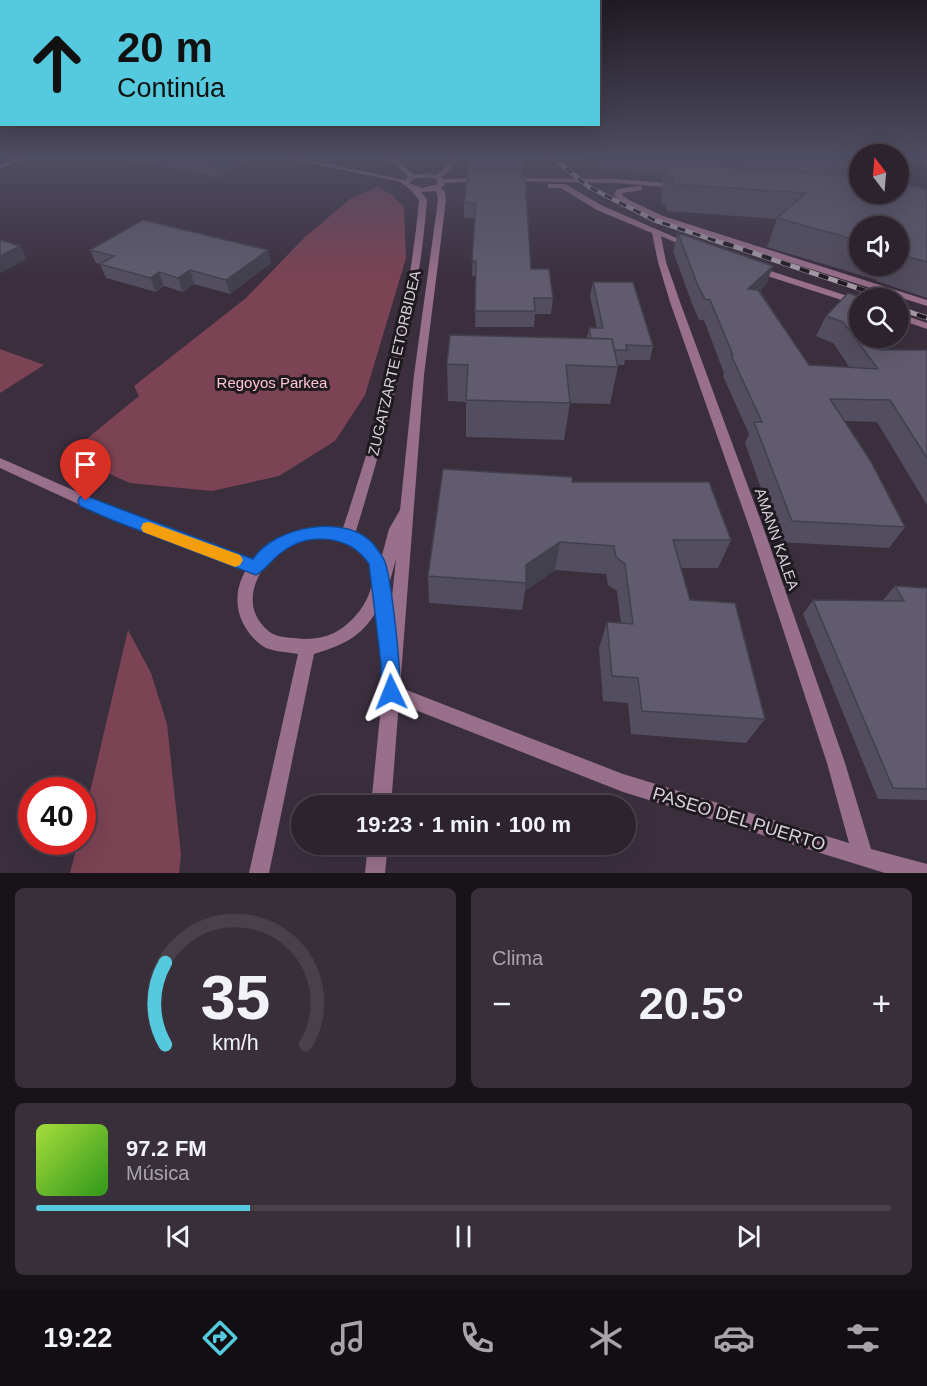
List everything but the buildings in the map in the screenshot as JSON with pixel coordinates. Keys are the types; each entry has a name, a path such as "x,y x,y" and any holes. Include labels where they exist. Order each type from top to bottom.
{"street":[{"name":"ZUGATZARTE ETORBIDEA","path":"347,537 385,413 421,245 421,199"},
{"name":"ZUGATZARTE ETORBIDEA","path":"382,795 419,375 442,199"},
{"path":"584,199 656,233 705,251"},
{"path":"622,199 660,218 927,303"},
{"name":"AMANN KALEA","path":"656,233 662,262 675,302 759,535 836,763 863,857"},
{"path":"744,265 849,299"},
{"path":"909,320 927,326"},
{"path":"0,463 118,516 256,568"},
{"name":"ZUGATZARTE ETORBIDEA","path":"391,692 381,588 396,529 408,504"},
{"path":"316,532 335,533 347,537 368,548 377,562 381,588 366,617 348,634 325,645 307,648 276,644 257,632 247,615 244,596 250,578 261,560 277,546 296,537 316,532"},
{"path":"259,873 307,648"},
{"name":"PASEO DEL PUERTO","path":"391,692 623,783 863,857 923,873"},
{"path":"375,873 377,855"}],"green space":[{"name":"Regoyos Parkea","path":"350,199 396,199 404,207 406,258 365,395 335,441 279,476 212,491 130,483 67,455 139,396 134,386 246,298 305,237"},
{"path":"0,349 44,365 0,393"},
{"path":"128,630 151,673 167,724 181,855 179,873 70,873 75,855 96,855 96,777 94,777"}],"railway":[{"path":"612,199 654,220 728,245"},
{"path":"724,243 857,288"},
{"path":"909,312 927,318"}],"slow traffic":[{"path":"149,528 235,560"}],"route":[{"path":"86,501 118,516 256,568 261,560 277,546 296,537 316,532 335,533 353,538 368,548 377,562 384,606 391,692"}]}
